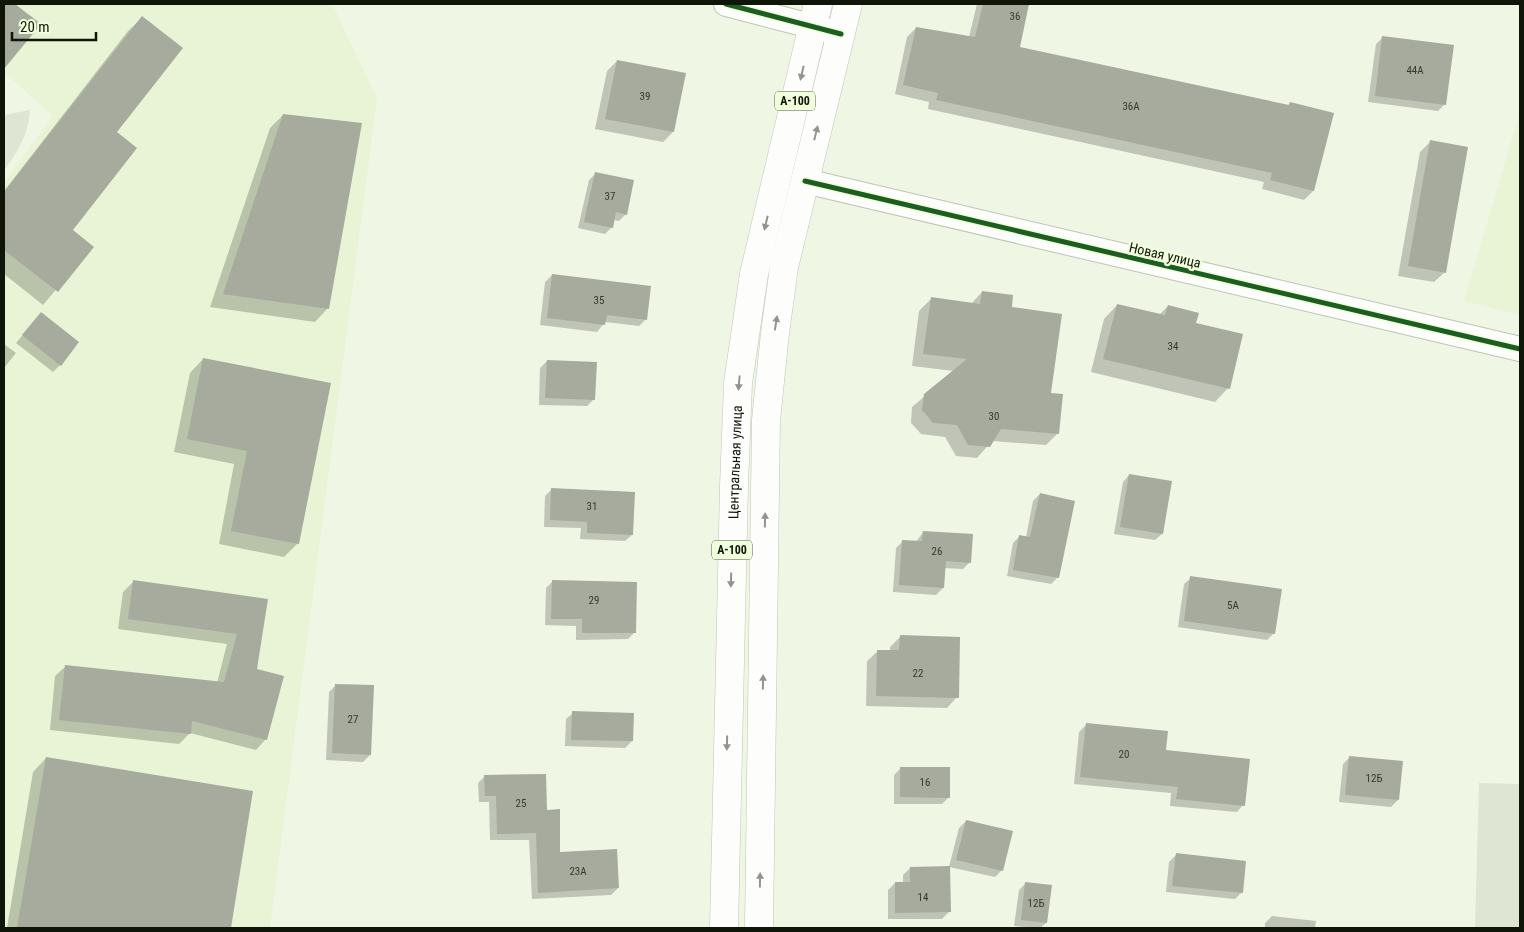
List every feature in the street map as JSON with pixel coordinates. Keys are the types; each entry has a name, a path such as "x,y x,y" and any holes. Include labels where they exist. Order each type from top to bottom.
{"main road":[{"name":"А-100","path":"759,928 766,420 784,266 848,4"},
{"name":"Центральная улица","path":"724,928 738,383 754,274 815,15"}],"street":[{"path":"726,4 815,15 841,34"},
{"name":"Новая улица","path":"805,181 1520,349"}],"shaded area":[{"path":"4,4 329,4 333,6 377,98 270,928 4,928 4,182 53,116 4,72"},
{"path":"30,110 22,142 4,170 4,115"},
{"path":"1520,112 1520,315 1464,301"},
{"path":"1479,783 1520,784 1520,928 1475,928"}],"building":[{"path":"4,4 15,4 41,24 4,69"},
{"path":"983,4 1029,4 1020,47 1289,105 1290,102 1334,113 1314,191 1270,180 1272,173 936,100 938,93 903,85 916,27 975,37"},
{"path":"142,16 183,48 117,132 137,148 73,230 94,247 58,292 4,250 4,192"},
{"path":"1382,36 1454,45 1446,105 1375,96"},
{"path":"617,60 686,73 674,132 605,119"},
{"path":"283,114 362,123 329,309 223,294"},
{"path":"1430,140 1468,147 1446,273 1408,266"},
{"path":"595,172 634,180 627,215 616,212 613,228 584,222"},
{"path":"552,274 651,286 647,320 607,315 605,325 547,318"},
{"path":"982,291 1013,295 1012,307 1062,314 1051,393 1063,394 1059,434 1001,429 990,447 968,445 957,425 933,423 922,410 924,394 967,359 923,354 931,297 980,304"},
{"path":"1117,304 1165,315 1168,305 1199,313 1196,323 1243,334 1230,389 1103,359"},
{"path":"41,312 79,342 61,366 22,335"},
{"path":"203,358 331,383 299,544 231,531 247,451 187,439"},
{"path":"547,360 597,362 595,400 545,398"},
{"path":"1129,474 1172,481 1163,534 1120,527"},
{"path":"551,488 635,492 633,535 587,533 587,522 550,520"},
{"path":"1040,493 1075,501 1059,578 1013,570 1019,535 1030,537"},
{"path":"923,531 973,534 971,563 946,561 944,588 899,585 902,540 922,541"},
{"path":"1190,576 1282,589 1275,634 1184,621"},
{"path":"133,580 268,599 257,669 284,676 267,740 192,721 191,734 59,720 65,665 224,682 237,634 128,619"},
{"path":"552,580 637,582 636,633 582,633 582,619 551,619"},
{"path":"900,635 960,637 959,698 876,696 877,650 899,650"},
{"path":"335,684 374,685 371,755 332,753"},
{"path":"572,711 634,713 633,741 571,740"},
{"path":"1086,723 1168,731 1166,750 1250,759 1245,806 1176,799 1178,787 1080,777"},
{"path":"1349,756 1403,761 1399,800 1345,795"},
{"path":"46,757 253,791 231,928 17,928"},
{"path":"900,767 950,767 950,798 900,797"},
{"path":"546,774 547,810 560,809 560,852 617,849 619,888 538,893 536,833 497,834 496,796 485,796 484,775"},
{"path":"966,820 1013,831 1003,871 956,860"},
{"path":"1176,853 1246,861 1243,893 1172,886"},
{"path":"950,866 951,912 895,913 895,882 910,882 910,867"},
{"path":"1025,882 1052,885 1047,923 1021,920"}],"cycle path":[{"path":"726,4 841,34"},
{"path":"805,181 1520,349"}]}
